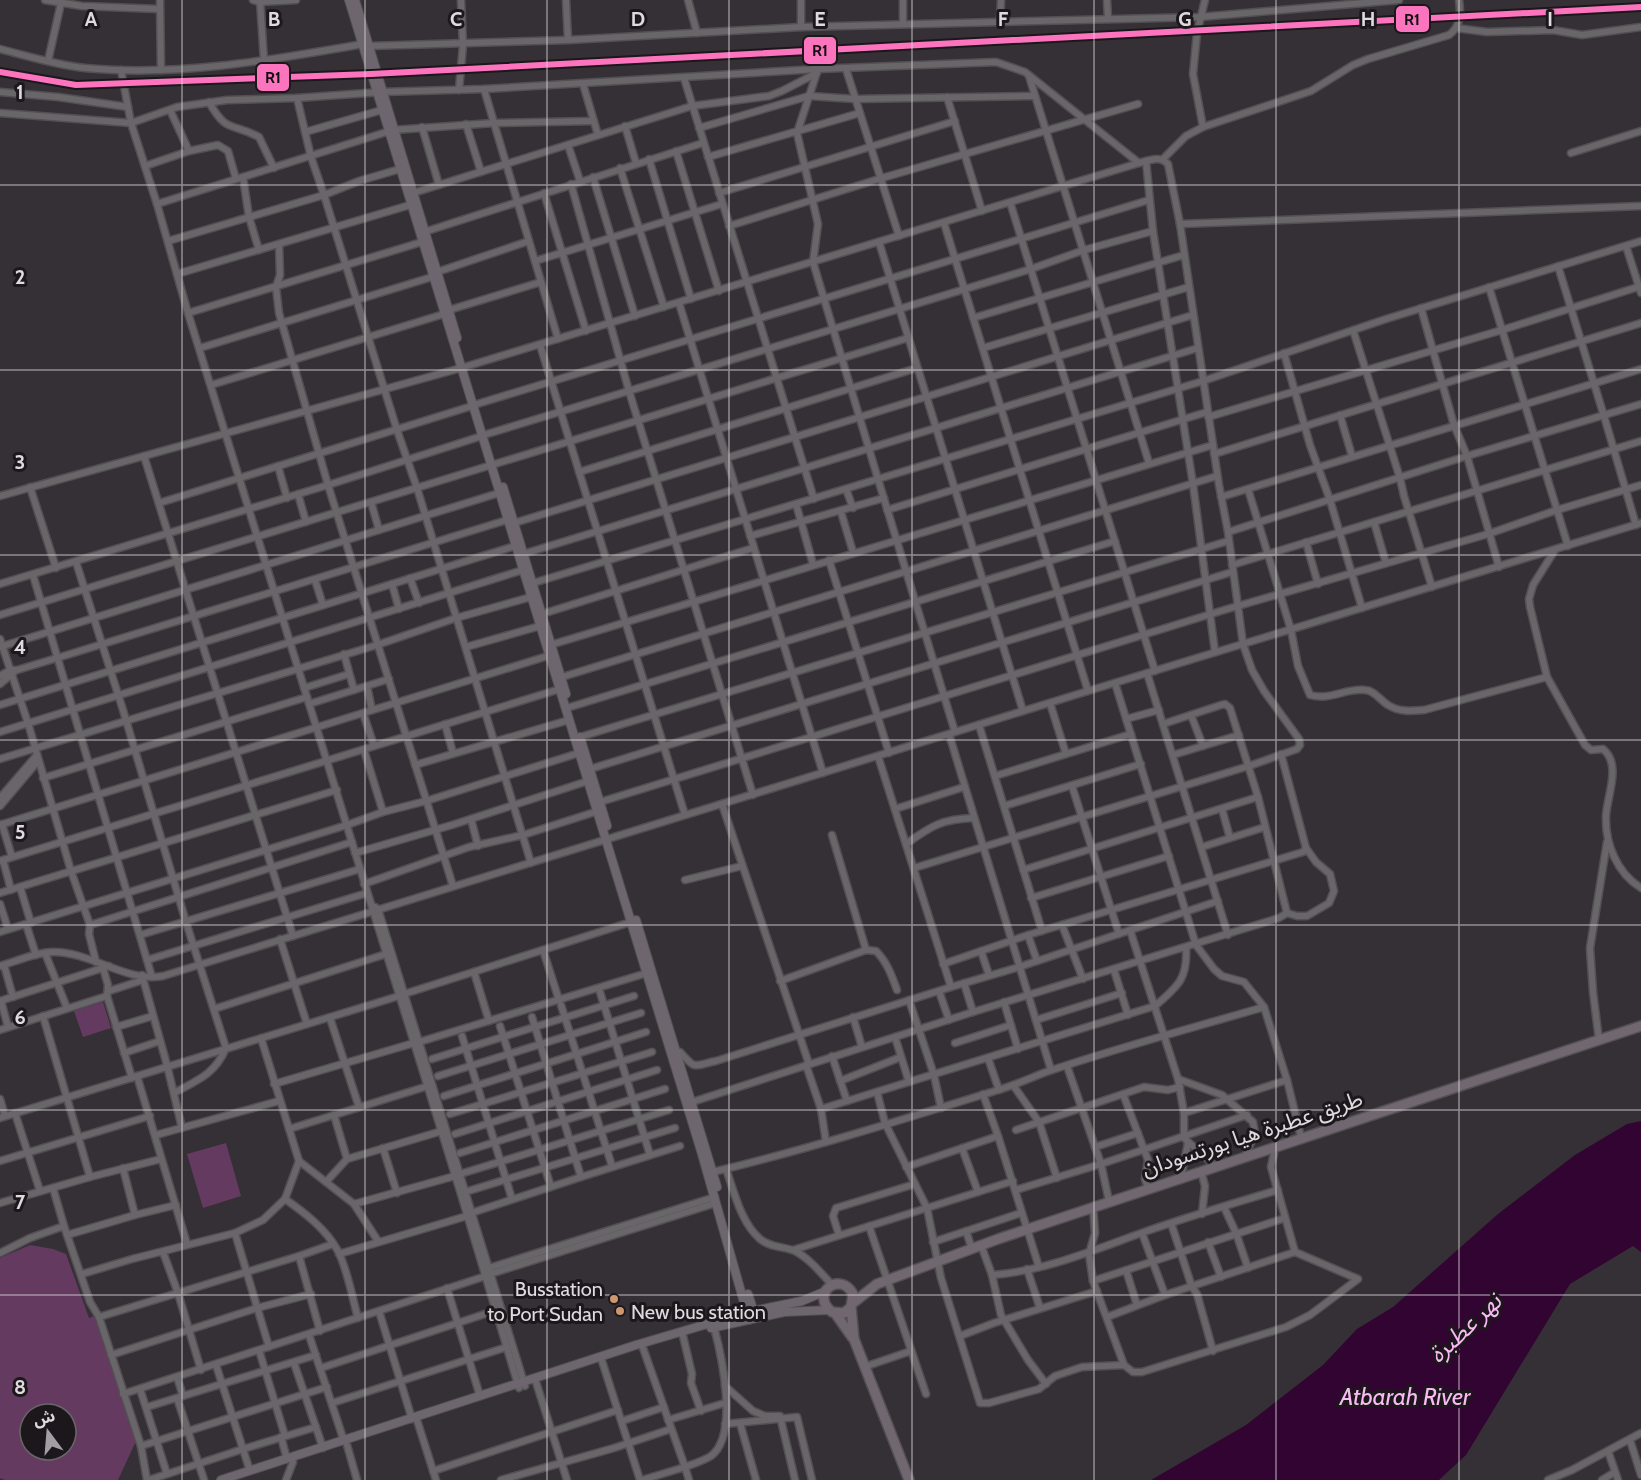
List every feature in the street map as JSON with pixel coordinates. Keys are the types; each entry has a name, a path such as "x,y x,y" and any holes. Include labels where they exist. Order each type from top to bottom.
{"highway":[{"name":"طريق عطبرة هيا بورتسودان","path":"877,1284 1093,1206 1641,1026"},
{"path":"854,1339 824,1301 829,1288 840,1284 848,1287 877,1284"},
{"path":"832,1312 844,1312 877,1284"},
{"path":"848,1287 853,1294 854,1339 909,1480"}],"main road":[{"path":"349,0 366,45"},
{"path":"355,0 379,92 424,232 446,312 511,522 515,546 540,626 549,645"},
{"path":"379,92 382,110 391,130 410,205 435,274"},
{"path":"493,464 500,493 542,614 569,720 597,811 608,838 751,1314"},
{"path":"552,655 562,677 600,802 631,922 692,1102 751,1314"},
{"path":"415,1419 645,1342 802,1301 829,1288"},
{"path":"221,1480 345,1443 480,1396 536,1382 751,1314 796,1311 832,1312"},
{"path":"235,1480 323,1448 345,1443"}],"street":[{"path":"45,0 61,3 133,4 159,9"},
{"path":"160,0 161,70"},
{"path":"264,61 258,1 296,0"},
{"path":"459,90 463,45 461,0"},
{"path":"566,0 568,40"},
{"path":"688,0 697,33"},
{"path":"801,0 801,27"},
{"path":"903,0 903,24"},
{"path":"1000,21 1001,0"},
{"path":"1107,0 1108,19"},
{"path":"1203,127 1193,74 1200,17 1205,0"},
{"path":"0,49 83,68 161,70 264,61 366,45 463,45 801,27 1200,17 1333,3 1399,0"},
{"path":"0,496 464,368 1142,162 1163,159 1186,136 1203,127 1311,91 1357,63 1449,36 1460,20 1460,0"},
{"path":"48,61 61,3"},
{"path":"1456,28 1487,32 1553,30 1582,34 1641,27"},
{"path":"0,113 131,123 192,104 237,99 484,89 996,62 1019,68 1142,162 1193,484 1212,614 1215,652"},
{"path":"846,69 899,236"},
{"path":"121,70 131,123 188,313 337,790 364,884 375,910 402,995 442,1131 465,1191 469,1214"},
{"path":"818,71 796,133 819,224 813,262 945,697 964,788 1051,1070"},
{"path":"412,193 692,106 769,96 782,92 818,71"},
{"path":"1029,75 1149,464"},
{"path":"684,78 814,499"},
{"path":"583,84 598,135"},
{"path":"484,89 558,339"},
{"path":"1,92 128,107"},
{"path":"699,128 809,96 855,99 1035,96"},
{"path":"947,97 982,211"},
{"path":"297,98 312,157 434,542 531,863"},
{"path":"209,102 218,119 225,125 259,136 274,168"},
{"path":"729,226 882,178 1138,104"},
{"path":"170,110 189,151"},
{"path":"305,132 382,110"},
{"path":"708,158 860,113"},
{"path":"157,204 312,157 391,130 466,124 594,121"},
{"path":"719,193 955,121"},
{"path":"466,124 481,172"},
{"path":"625,126 636,163"},
{"path":"422,128 440,185"},
{"path":"1571,153 1641,131"},
{"path":"424,232 703,143"},
{"path":"145,166 189,151 215,145 224,147 240,178 260,250"},
{"path":"568,145 580,181"},
{"path":"676,151 719,291"},
{"path":"649,159 691,299"},
{"path":"914,868 1249,766 1297,749 1300,743 1260,685 1243,644 1180,224 1168,164 1163,159"},
{"path":"620,168 664,307"},
{"path":"168,241 324,195 359,181 400,169"},
{"path":"593,177 635,316"},
{"path":"571,184 629,391 753,795"},
{"path":"544,192 586,331"},
{"path":"159,503 1149,200"},
{"path":"1010,202 1155,671"},
{"path":"535,261 722,204"},
{"path":"177,274 410,205"},
{"path":"1180,224 1641,206"},
{"path":"944,223 1088,691"},
{"path":"0,584 1031,269 1083,250 1153,231"},
{"path":"200,348 358,300 529,241"},
{"path":"532,583 1203,381 1421,308 1641,241"},
{"path":"188,313 422,242"},
{"path":"879,242 1023,711"},
{"path":"279,244 280,275 276,286 282,323 345,541 453,886"},
{"path":"887,510 1182,420 1295,391 1640,289 1626,246"},
{"path":"973,318 1184,255"},
{"path":"0,1030 108,993 142,978 164,976 1638,524 1558,266"},
{"path":"211,385 541,282"},
{"path":"983,348 1189,287"},
{"path":"1489,287 1568,546"},
{"path":"679,303 823,773"},
{"path":"1421,308 1454,425 1467,456 1499,567"},
{"path":"0,676 434,542 657,480 1193,315"},
{"path":"1214,454 1641,323"},
{"path":"1353,330 1432,587"},
{"path":"0,615 908,338"},
{"path":"540,345 685,815"},
{"path":"523,554 1198,348"},
{"path":"1284,353 1362,608"},
{"path":"579,472 917,368"},
{"path":"1221,497 1641,369"},
{"path":"1228,532 1467,456 1641,404"},
{"path":"1340,415 1352,456"},
{"path":"590,769 1207,580 1268,554 1641,441"},
{"path":"549,645 1213,445"},
{"path":"144,456 293,936"},
{"path":"278,466 287,498"},
{"path":"562,677 1217,476"},
{"path":"600,802 1212,614 1488,534 1557,510 1641,485"},
{"path":"30,487 56,568"},
{"path":"846,489 852,508"},
{"path":"1248,489 1281,595 1305,686 1310,695 1321,698 1366,690 1375,694 1389,706 1406,712 1424,710 1547,677"},
{"path":"1,647 500,493"},
{"path":"298,494 306,522"},
{"path":"750,536 884,498"},
{"path":"371,502 380,530"},
{"path":"796,504 813,564"},
{"path":"841,512 853,552"},
{"path":"1374,522 1386,563"},
{"path":"570,707 1115,541"},
{"path":"580,737 1228,541"},
{"path":"1306,543 1318,584"},
{"path":"0,705 515,546"},
{"path":"542,614 753,548"},
{"path":"1555,550 1536,578 1529,599 1547,677 1585,745 1591,750 1603,749 1611,759 1613,767 1606,814 1607,842 1590,948 1599,1040"},
{"path":"829,560 889,753"},
{"path":"76,562 226,1048 220,1062 203,1077 174,1093"},
{"path":"0,732 523,570"},
{"path":"33,574 152,977"},
{"path":"410,578 419,603"},
{"path":"315,580 323,605"},
{"path":"392,584 399,609"},
{"path":"0,759 37,755 80,735 378,645 456,618 531,597"},
{"path":"466,647 540,626"},
{"path":"0,639 1,647 13,672 71,871 90,925 89,934 96,962"},
{"path":"344,654 354,690"},
{"path":"12,857 1,824 552,655"},
{"path":"0,684 13,672"},
{"path":"1147,673 1228,935"},
{"path":"304,688 349,674"},
{"path":"43,778 226,721 354,690 389,679"},
{"path":"1115,683 1196,945 1214,969 1222,976 1244,982 1264,1007 1287,1080 1301,1137"},
{"path":"367,686 372,710"},
{"path":"11,890 2,860 560,689"},
{"path":"1050,703 1066,754"},
{"path":"1163,724 1221,705 1228,705 1249,766 1287,913"},
{"path":"1126,719 1159,710"},
{"path":"363,712 374,746"},
{"path":"1191,715 1203,746"},
{"path":"416,765 569,720"},
{"path":"445,724 453,753"},
{"path":"979,725 1042,931"},
{"path":"995,776 1131,734"},
{"path":"1173,755 1239,735"},
{"path":"364,750 383,812"},
{"path":"0,932 579,753"},
{"path":"692,1102 1004,1002 1228,935 1279,918 1287,913 1307,916 1329,903 1334,891 1330,874 1316,862 1306,848 1281,754"},
{"path":"0,798 37,755"},
{"path":"0,806 37,755"},
{"path":"878,756 951,987"},
{"path":"1004,806 1141,764"},
{"path":"355,853 588,781"},
{"path":"1072,786 1119,934"},
{"path":"895,809 964,788"},
{"path":"0,893 337,790"},
{"path":"1023,870 1257,797"},
{"path":"722,804 808,1064 821,1109 826,1142"},
{"path":"1222,809 1230,838"},
{"path":"364,884 478,846 523,835 597,811"},
{"path":"906,844 929,827 942,822 973,818"},
{"path":"471,819 478,846"},
{"path":"1202,847 1265,827"},
{"path":"832,835 866,950"},
{"path":"90,925 352,842"},
{"path":"1607,842 1622,871 1641,888"},
{"path":"943,964 1011,940 1303,852 1306,848"},
{"path":"1031,898 1169,856"},
{"path":"686,880 742,866"},
{"path":"140,935 360,869"},
{"path":"20,887 36,955"},
{"path":"147,960 367,893"},
{"path":"674,1054 681,1053 687,1062 694,1066 716,1061 964,982 1019,967 1218,901"},
{"path":"0,904 8,929"},
{"path":"375,910 386,954 402,995"},
{"path":"0,1099 3,1117 167,1065 330,1018 631,922"},
{"path":"1062,925 1083,979"},
{"path":"1130,930 1180,1087 1186,1140 1181,1177"},
{"path":"1028,935 1037,961"},
{"path":"280,939 307,1024"},
{"path":"821,1109 1155,1006 1178,985 1184,974 1187,962 1186,948"},
{"path":"543,950 612,1166"},
{"path":"780,981 866,950 876,951 882,957 897,990"},
{"path":"981,951 989,975"},
{"path":"13,997 2,965 45,953 60,952 142,978"},
{"path":"45,953 67,1008"},
{"path":"214,1009 386,954"},
{"path":"8,1027 1,1001 106,967"},
{"path":"106,967 108,993 116,1027 124,1053 150,1116 187,1244"},
{"path":"1114,970 1128,1015"},
{"path":"474,972 489,1021"},
{"path":"274,1084 560,1002 647,973"},
{"path":"142,978 182,1128"},
{"path":"964,982 973,1012"},
{"path":"939,991 949,1020"},
{"path":"600,992 650,1155"},
{"path":"1036,1020 1122,993"},
{"path":"432,1059 634,996"},
{"path":"909,1000 934,1075 941,1108"},
{"path":"1004,1002 1018,1049"},
{"path":"713,1172 941,1108 999,1090 1051,1070 1264,1007"},
{"path":"438,1076 641,1013"},
{"path":"43,1016 90,1177"},
{"path":"116,1027 153,1016"},
{"path":"532,1017 581,1177"},
{"path":"853,1017 862,1047"},
{"path":"330,1018 359,1107"},
{"path":"955,1043 1011,1025"},
{"path":"500,1026 551,1187"},
{"path":"444,1096 646,1032"},
{"path":"462,1036 512,1199"},
{"path":"895,1037 909,1082"},
{"path":"261,1038 299,1161 354,1204 378,1241"},
{"path":"124,1053 160,1041"},
{"path":"416,1043 521,1385"},
{"path":"450,1114 652,1052"},
{"path":"832,1056 847,1101"},
{"path":"840,1081 901,1057"},
{"path":"988,1058 999,1090"},
{"path":"1068,1066 1101,1164 1109,1201"},
{"path":"455,1134 657,1070"},
{"path":"1178,1079 1214,1091 1228,1099 1253,1122 1255,1129 1245,1156"},
{"path":"1184,1113 1287,1080"},
{"path":"1013,1085 1039,1122 1057,1178"},
{"path":"289,1129 428,1086"},
{"path":"1016,1130 1147,1087 1168,1090 1180,1087"},
{"path":"460,1152 665,1089"},
{"path":"877,1092 885,1123 927,1208 938,1261 980,1403 989,1403 1040,1389 1055,1376 1082,1367 1124,1365"},
{"path":"983,1094 1016,1190 1039,1267"},
{"path":"1123,1094 1148,1160 1145,1179 1148,1188"},
{"path":"156,1136 279,1101"},
{"path":"354,1204 669,1110"},
{"path":"15,1113 40,1191"},
{"path":"334,1115 348,1159"},
{"path":"0,1161 150,1116"},
{"path":"1016,1190 1145,1149 1186,1140 1247,1116"},
{"path":"465,1191 675,1128"},
{"path":"326,1182 348,1159 442,1131"},
{"path":"1095,1147 1138,1133"},
{"path":"906,1167 998,1136"},
{"path":"1186,1140 1215,1166"},
{"path":"339,1254 680,1146"},
{"path":"1273,1147 1271,1167 1294,1252"},
{"path":"383,1148 397,1193"},
{"path":"962,1148 978,1192"},
{"path":"0,1203 161,1159"},
{"path":"82,1275 132,1259 235,1233 263,1220 285,1199 299,1161"},
{"path":"123,1168 135,1215"},
{"path":"726,1169 737,1200 754,1233 766,1243 793,1250 808,1259 829,1288"},
{"path":"1202,1171 1205,1186 1202,1214"},
{"path":"793,1250 1013,1181"},
{"path":"839,1235 833,1216 836,1208 915,1184"},
{"path":"53,1188 67,1235 90,1302 99,1317 141,1446 148,1480 316,1427"},
{"path":"992,1275 1039,1267 1089,1254 1171,1223 1278,1190"},
{"path":"285,1199 305,1213 333,1244 339,1254 358,1318"},
{"path":"123,1394 309,1335 561,1248 715,1200"},
{"path":"67,1235 176,1205"},
{"path":"1093,1206 1095,1233 1089,1254 1093,1281 1124,1365 1133,1372 1142,1372 1286,1327 1310,1315 1358,1279 1294,1252 1107,1317"},
{"path":"1224,1207 1248,1268"},
{"path":"933,1242 1021,1213"},
{"path":"1093,1281 1285,1218"},
{"path":"1171,1223 1192,1287 1200,1304 1212,1351"},
{"path":"0,1253 30,1238 64,1226"},
{"path":"869,1226 926,1394"},
{"path":"966,1231 992,1275 1004,1320 1038,1376 1046,1384"},
{"path":"235,1233 269,1347"},
{"path":"1142,1233 1165,1295"},
{"path":"1208,1242 1221,1277"},
{"path":"99,1317 333,1244"},
{"path":"163,1252 201,1370"},
{"path":"299,1256 320,1331"},
{"path":"1028,1269 1040,1308"},
{"path":"1126,1270 1137,1305"},
{"path":"447,1288 480,1396"},
{"path":"960,1336 1097,1291"},
{"path":"111,1355 257,1308 311,1294"},
{"path":"321,1368 499,1310"},
{"path":"499,1310 507,1347 521,1385"},
{"path":"379,1311 400,1382 436,1480"},
{"path":"602,1361 641,1480 685,1467 711,1456 724,1438 723,1360 714,1327"},
{"path":"309,1335 357,1480"},
{"path":"683,1336 692,1383 701,1411"},
{"path":"332,1403 507,1347"},
{"path":"643,1348 689,1480"},
{"path":"259,1350 290,1460 286,1480"},
{"path":"864,1367 911,1351"},
{"path":"147,1407 316,1355"},
{"path":"294,1362 323,1448"},
{"path":"216,1365 250,1471"},
{"path":"177,1377 188,1431 204,1480"},
{"path":"536,1382 567,1480"},
{"path":"141,1446 327,1386"},
{"path":"725,1386 753,1411 765,1416 780,1416 795,1480"},
{"path":"140,1389 167,1474"},
{"path":"668,1420 725,1403"},
{"path":"621,1421 664,1407"},
{"path":"433,1471 618,1410"},
{"path":"725,1424 797,1417 812,1480"},
{"path":"740,1423 756,1480"},
{"path":"501,1480 672,1429"},
{"path":"1548,1480 1641,1433"},
{"path":"1630,1440 1641,1475"},
{"path":"1608,1451 1618,1480"},
{"path":"1602,1480 1615,1472"}],"shaded area":[{"path":"103,1002 111,1028 83,1037 74,1011"},
{"path":"226,1143 241,1196 203,1208 187,1154"},
{"path":"30,1245 53,1249 66,1254 89,1318 97,1315 136,1441 118,1480 5,1480 0,1478 0,1258"}],"water":[{"name":"Atbarah River","path":"1641,1121 1641,1252 1633,1246 1570,1284 1466,1455 1439,1480 1151,1480 1246,1425 1323,1365 1357,1329 1393,1307 1498,1214 1575,1155 1627,1124"}],"transit line":[{"name":"R1","path":"0,72 76,85 371,74 1641,7"}],"place":[{"name":"Busstation to Port Sudan","path":"614,1299"},
{"name":"New bus station","path":"620,1311"}],"water label":[{"name":"نهر عطبرة","path":"1465,1328"}]}
